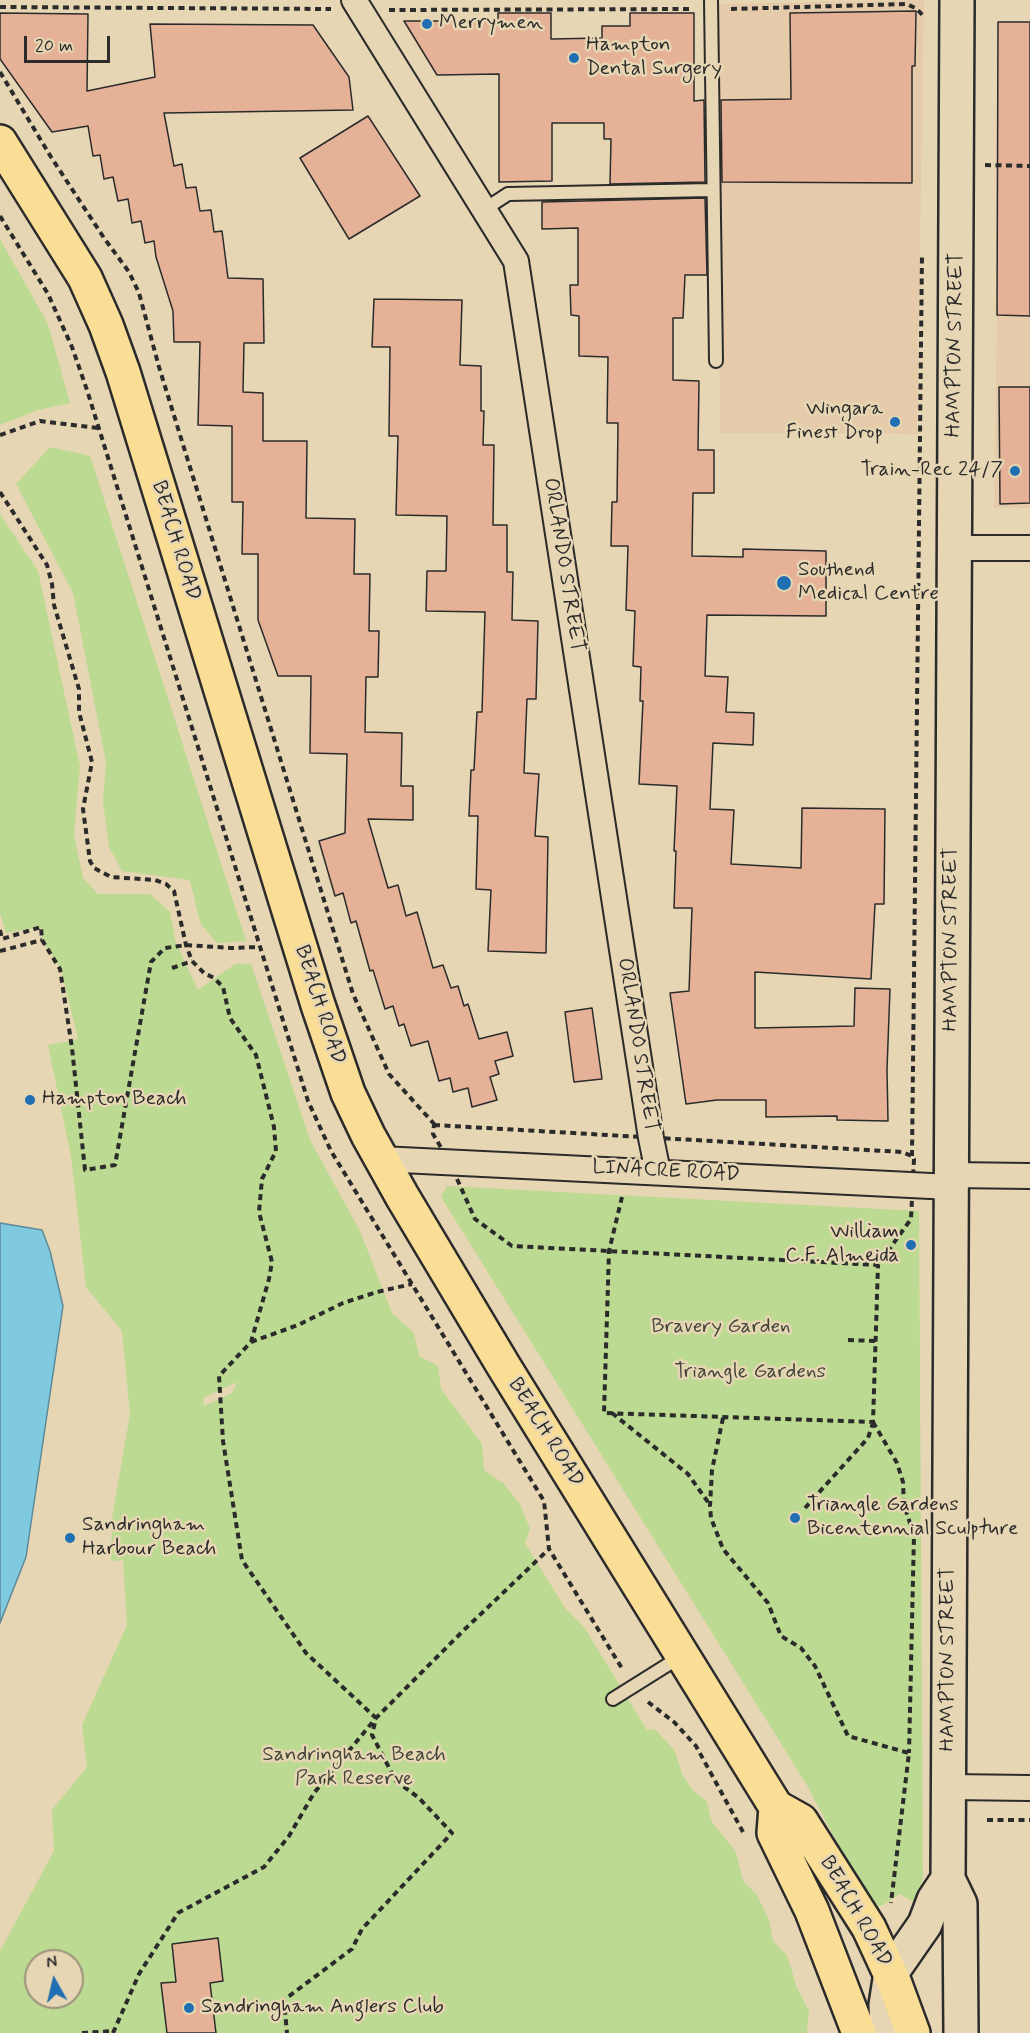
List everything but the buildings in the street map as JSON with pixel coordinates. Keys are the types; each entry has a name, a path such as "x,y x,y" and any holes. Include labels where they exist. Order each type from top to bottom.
{"main road":[{"name":"HAMPTON STREET","path":"957,0 948,1879 960,1904 961,2033"},
{"name":"BEACH ROAD","path":"0,142 86,278 106,325 123,372 318,1005 348,1093 381,1159 503,1365 776,1807 801,1821 868,1928 891,1974 913,2033"},
{"name":"BEACH ROAD","path":"776,1807 774,1833 812,1911 859,2033"},
{"path":"887,2033 886,2005 891,1974 925,1924 934,1900 948,1879"}],"street":[{"name":"ORLANDO STREET","path":"354,0 516,261 658,1172"},
{"path":"954,548 1030,548"},
{"name":"LINACRE ROAD","path":"381,1159 913,1185 1030,1176"},
{"path":"949,1787 1030,1788"}],"lane":[{"path":"711,0 716,361"},
{"path":"485,209 508,194 714,190"},
{"path":"613,1699 683,1656"}],"path":[{"path":"958,165 1030,166"},
{"path":"0,435 40,421 99,428"},
{"path":"0,492 47,565 54,605 79,689 79,712 92,768 82,809 90,861 94,868 111,877 148,878 170,887 176,896 186,945 192,961 204,974 214,978 223,987 230,1018 256,1055 274,1127 276,1151 262,1179 259,1212 272,1262 269,1279 250,1342 219,1376 223,1441 242,1560 306,1653 376,1718"},
{"path":"0,930 2,939 41,927 42,940 60,969 72,1048 85,1170 115,1165 151,962 165,948 186,945 259,947"},
{"path":"0,951 42,940"},
{"path":"172,968 192,961"},
{"path":"449,1161 475,1219 512,1246 878,1265"},
{"path":"629,1171 609,1251 604,1413 873,1422"},
{"path":"805,1508 868,1438 873,1422 878,1265 911,1219 913,1185"},
{"path":"250,1342 377,1292 412,1284"},
{"path":"848,1340 875,1341"},
{"path":"612,1413 688,1474 710,1506"},
{"path":"723,1418 712,1470 710,1506 711,1518 723,1549 768,1603 781,1636 801,1648 815,1666 848,1736 909,1753"},
{"path":"873,1422 897,1463 903,1482 904,1505 914,1535 909,1753 890,1905"},
{"path":"82,2033 114,2032 139,1974 178,1913 264,1867 289,1836 314,1793 376,1718 549,1549"},
{"path":"287,2033 284,2000 352,1949 362,1929 452,1833 419,1798 396,1781 372,1735 376,1718"},
{"path":"987,1820 1030,1820"}],"shaded area":[{"path":"924,0 917,434 720,433 718,4"},
{"path":"998,22 1030,22 1030,508 994,508"}],"green space":[{"path":"0,239 48,324 70,403 38,410 0,425"},
{"path":"50,447 90,456 246,941 217,943 200,923 190,880 122,871 109,847 103,801 106,762 73,593 16,484"},
{"name":"Sandringham Beach Park Reserve","path":"0,514 38,571 80,766 74,834 83,878 98,894 150,894 170,912 176,943 198,990 235,964 251,964 310,1140 360,1231 392,1313 414,1333 419,1356 438,1366 441,1389 482,1444 484,1470 503,1483 520,1504 530,1529 525,1543 565,1608 584,1627 647,1730 655,1729 675,1751 682,1774 693,1791 706,1800 712,1822 736,1852 743,1881 757,1895 769,1920 773,1941 787,1955 797,1988 809,2011 807,2033 0,2033 0,1951 54,1851 52,1810 87,1767 82,1725 127,1625 123,1560 111,1561 112,1518 130,1414 122,1331 86,1287 71,1156 48,1045 78,1039 61,969 42,940 41,927 6,933 0,913","holes":["237,1382 232,1393 204,1406 203,1398"]},
{"name":"Triangle Gardens","path":"447,1186 919,1211 923,1876 918,1905 900,1894 883,1905 871,1908 808,1787 441,1197"}],"water":[{"path":"0,1223 42,1230 50,1251 63,1306 26,1557 0,1623"}],"place":[{"name":"Merrymen","path":"427,24"},
{"name":"Hampton Dental Surgery","path":"574,58"},
{"name":"Wingara Finest Drop","path":"895,422"},
{"name":"Train-Rec 24/7","path":"1015,471"},
{"name":"Southend Medical Centre","path":"784,583"},
{"name":"Hampton Beach","path":"30,1100"},
{"name":"William C.F. Almeida","path":"911,1245"},
{"name":"Triangle Gardens Bicentennial Sculpture","path":"795,1518"},
{"name":"Sandringham Harbour Beach","path":"70,1538"},
{"name":"Sandringham Anglers Club","path":"189,2008"}],"park label":[{"name":"Bravery Garden","path":"721,1328"}]}
